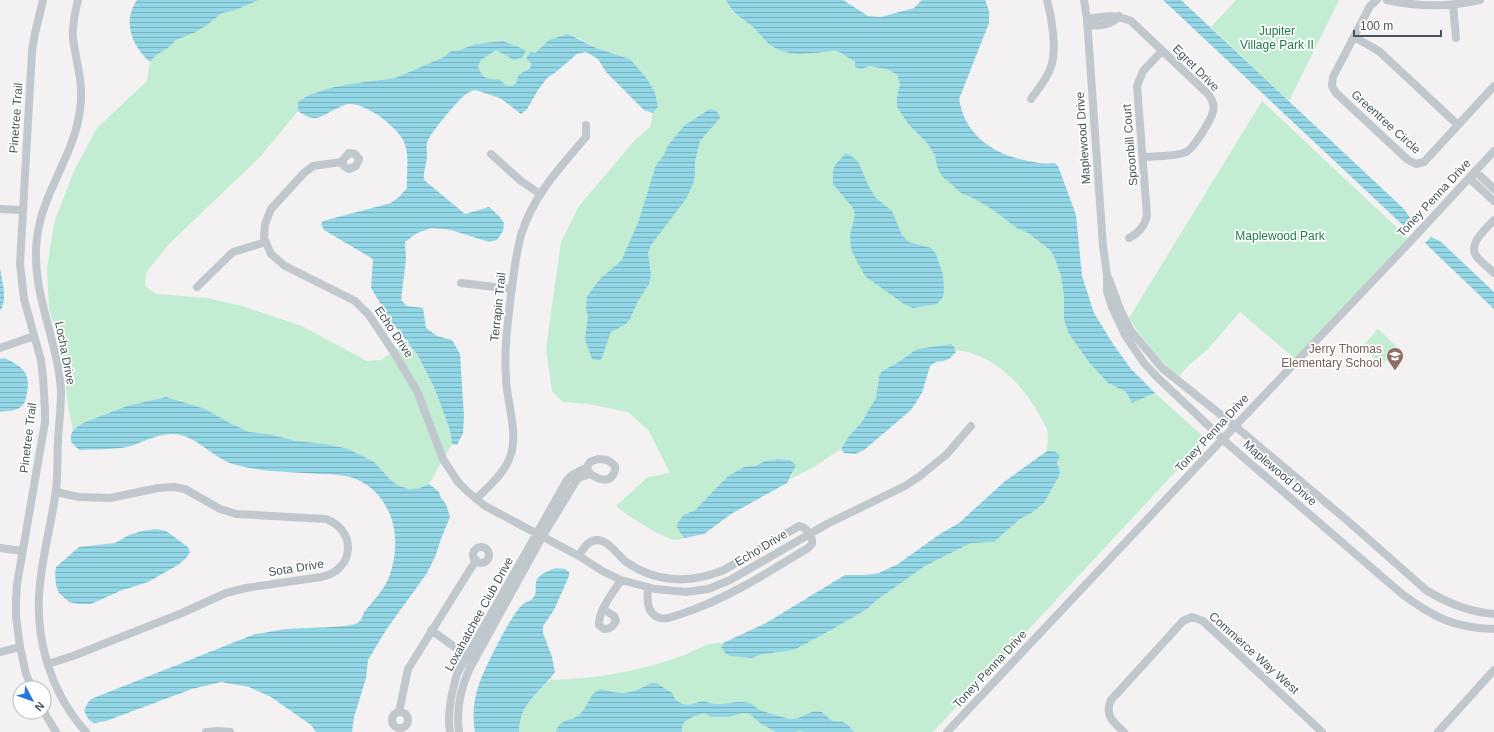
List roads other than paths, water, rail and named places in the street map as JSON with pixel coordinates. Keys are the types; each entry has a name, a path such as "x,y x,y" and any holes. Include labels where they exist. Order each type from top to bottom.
{"street":[{"name":"Pinetree Trail","path":"29,680 20,647 16,617 16,600 22,552 45,416 43,377 21,282 20,247 32,51 43,0"},
{"name":"Locha Drive","path":"78,0 73,23 73,36 81,78 80,109 75,136 45,203 40,220 36,247 37,281 56,356 61,410 56,492 40,582 39,596 40,636 52,678 64,702 86,732"},
{"path":"1031,99 1047,75 1052,60 1051,25 1047,0"},
{"name":"Maplewood Drive","path":"1084,0 1087,22 1103,246 1107,275 1107,291 1112,307 1125,335 1158,378 1222,439 1402,594 1420,608 1454,624 1494,629"},
{"name":"Greentree Circle","path":"1377,0 1370,6 1333,77 1332,82 1334,90 1408,160 1416,164 1424,162 1494,86"},
{"path":"1387,0 1413,5 1432,3 1453,5 1480,0"},
{"path":"1453,5 1456,38"},
{"name":"Egret Drive","path":"1087,22 1108,24 1113,22 1119,16 1131,21 1208,94 1213,101 1214,110 1194,146 1188,152 1143,157"},
{"path":"1354,37 1380,52 1458,125"},
{"name":"Spoonbill Court","path":"1129,238 1140,231 1145,224 1147,215 1137,90 1138,82 1143,71 1162,51"},
{"name":"Terrapin Trail","path":"476,499 502,472 510,457 513,445 513,432 505,359 517,251 522,234 530,212 540,194 550,179 586,137 586,126"},
{"name":"Toney Penna Drive","path":"948,732 1494,151"},
{"path":"491,154 521,181 540,194"},
{"name":"Echo Drive","path":"341,162 312,166 271,209 264,224 264,238 271,254 284,266 355,301 369,315 417,391 443,459 458,482 476,499 539,536 579,556 604,572 621,580 648,588 672,592 699,591 716,586 741,575 809,534 848,513 889,494 920,476 947,454 971,426"},
{"path":"1475,171 1494,189"},
{"path":"1469,178 1494,201"},
{"path":"0,209 22,210"},
{"path":"1494,220 1477,238 1474,248 1477,257 1494,273"},
{"path":"197,287 233,252 266,242"},
{"name":"Maplewood Drive","path":"1107,275 1120,309 1131,330 1146,351 1162,368 1235,426 1344,518 1426,590 1439,598 1462,608 1494,614"},
{"path":"461,283 512,289"},
{"path":"0,348 34,336"},
{"path":"539,536 578,478 588,470"},
{"name":"Sota Drive","path":"48,664 73,656 182,613 226,593 246,588 331,575 341,566 347,556 348,547 347,538 344,533 334,522 326,519 236,514 220,509 185,489 174,487 158,488 131,494 99,498 79,497 56,492"},
{"path":"579,556 587,544 595,540 603,541 620,557 641,571 661,578 686,580 711,575 724,570 799,526 804,528 812,541 812,544 808,548 733,593 698,608 666,619 659,618 652,613 648,607 648,588"},
{"name":"Loxahatchee Club Drive","path":"450,732 449,723 452,695 457,674 470,658 539,536"},
{"path":"0,548 22,552"},
{"path":"399,712 408,669 476,560"},
{"path":"603,609 621,580"},
{"name":"Commerce Way West","path":"1124,732 1113,722 1108,711 1111,700 1183,621 1192,617 1203,621 1322,732"},
{"path":"431,630 470,658"},
{"path":"0,652 20,647"},
{"name":"Loxahatchee Club Drive","path":"459,732 457,717 461,688 470,658"},
{"path":"1438,732 1494,670"},
{"path":"49,720 56,732"},
{"path":"206,732 230,732"}],"water":[{"path":"137,0 259,0 233,11 222,13 194,33 176,40 168,48 155,56 150,62 138,49 131,33 130,17"},
{"path":"726,0 843,0 868,16 881,17 914,8 922,0 985,0 989,11 989,23 959,99 963,114 969,126 977,136 999,152 1026,161 1055,163 1058,166 1076,215 1082,276 1094,313 1113,344 1131,369 1155,393 1132,403 1126,392 1108,383 1088,361 1068,332 1064,319 1064,296 1061,276 1051,251 1028,233 1018,229 993,210 975,199 961,193 942,176 937,167 935,156 927,143 909,125 897,107 897,97 900,84 897,75 890,70 870,66 861,69 855,67 855,62 835,51 793,54 777,49 769,44 754,28 737,15"},
{"path":"1163,0 1181,0 1404,209 1413,222 1407,229"},
{"path":"568,34 596,48 630,59 647,79 655,93 658,107 653,113 644,110 606,72 598,59 586,52 577,54 547,78 527,109 521,114 500,98 475,90 466,94 457,102 438,125 429,139 427,144 424,180 465,214 489,207 504,223 503,231 497,240 489,242 451,230 432,228 417,233 405,242 406,259 401,300 407,306 423,308 426,328 437,336 452,340 460,354 464,417 463,433 457,445 452,444 450,430 434,387 417,354 391,321 371,288 373,259 324,230 321,224 323,221 391,203 399,197 407,188 407,153 404,142 401,136 388,123 372,111 363,107 355,104 347,104 315,118 298,111 298,102 309,95 330,88 395,78 444,57 451,51 460,50 475,44 503,41 526,50 523,57 514,60 496,50 481,60 478,66 483,76 491,79 499,79 507,86 512,86 516,83 518,75 530,68 531,63 526,59 530,52 535,53 549,40"},
{"path":"710,109 717,112 720,118 700,141 695,161 695,175 693,184 686,199 651,245 648,253 651,275 649,284 638,301 630,319 626,324 611,332 601,360 592,359 585,340 588,315 586,310 587,296 601,278 621,261 638,223 656,165 664,155 668,145 685,125"},
{"path":"846,153 859,163 867,183 875,197 892,211 902,235 909,242 931,248 936,254 943,275 944,290 943,297 937,304 913,308 904,304 866,277 858,264 851,249 850,235 855,215 853,208 833,184 833,172 835,165"},
{"path":"1431,237 1440,241 1494,292 1494,309 1425,243"},
{"path":"0,268 4,301 0,311"},
{"path":"951,344 956,352 949,359 936,362 930,366 922,393 911,410 864,450 855,454 844,453 841,449 850,435 861,423 876,398 879,376 882,371 897,363 917,349"},
{"path":"5,358 16,364 24,371 28,380 28,386 26,399 22,406 11,411 0,412 0,359"},
{"path":"166,397 205,409 249,432 269,434 296,441 326,444 348,449 374,462 392,481 399,486 409,489 420,488 429,484 439,492 441,498 446,504 450,517 435,557 427,573 386,630 368,660 366,678 354,717 352,732 316,732 311,725 271,697 249,687 221,682 192,689 106,721 94,723 89,720 84,711 91,699 255,634 288,629 346,626 359,622 365,611 384,586 389,577 393,563 395,534 392,520 387,508 379,496 369,487 356,479 338,475 276,471 243,467 218,457 197,442 182,435 162,435 127,447 115,449 79,450 71,442 73,430 83,423 127,406"},
{"path":"1047,451 1054,451 1060,455 1057,463 1060,470 1059,476 1044,503 1033,512 1020,519 994,542 971,543 925,566 877,600 867,609 794,650 763,654 752,658 730,656 726,654 721,647 723,643 766,623 845,575 879,573 898,564 940,534 959,523 1004,482"},
{"path":"778,459 790,460 796,465 787,483 731,514 704,534 684,538 676,526 683,515 695,510 728,476 744,467 755,466 765,461"},
{"path":"156,529 166,531 188,547 190,552 178,565 148,582 120,591 91,604 69,602 59,593 56,585 56,567 79,547 115,543 129,535"},
{"path":"556,568 565,569 569,572 569,576 554,610 543,626 543,633 552,657 555,672 531,699 523,713 519,732 475,732 474,708 476,696 492,654 518,610 522,605 535,596 536,581 538,578 543,573"},
{"path":"650,683 657,683 671,692 680,703 687,705 704,701 716,704 743,702 754,705 760,710 792,719 813,712 822,712 832,721 843,722 848,725 854,732 776,732 760,723 748,713 729,717 712,717 704,713 692,717 686,721 682,727 682,732 556,732 560,724 579,715 593,694 599,690 601,689 626,693 637,690"}],"place":[{"name":"Jerry Thomas Elementary School","path":"1395,371"}],"park label":[{"name":"Jupiter Village Park II","path":"1277,38"},
{"name":"Maplewood Park","path":"1280,236"}]}
